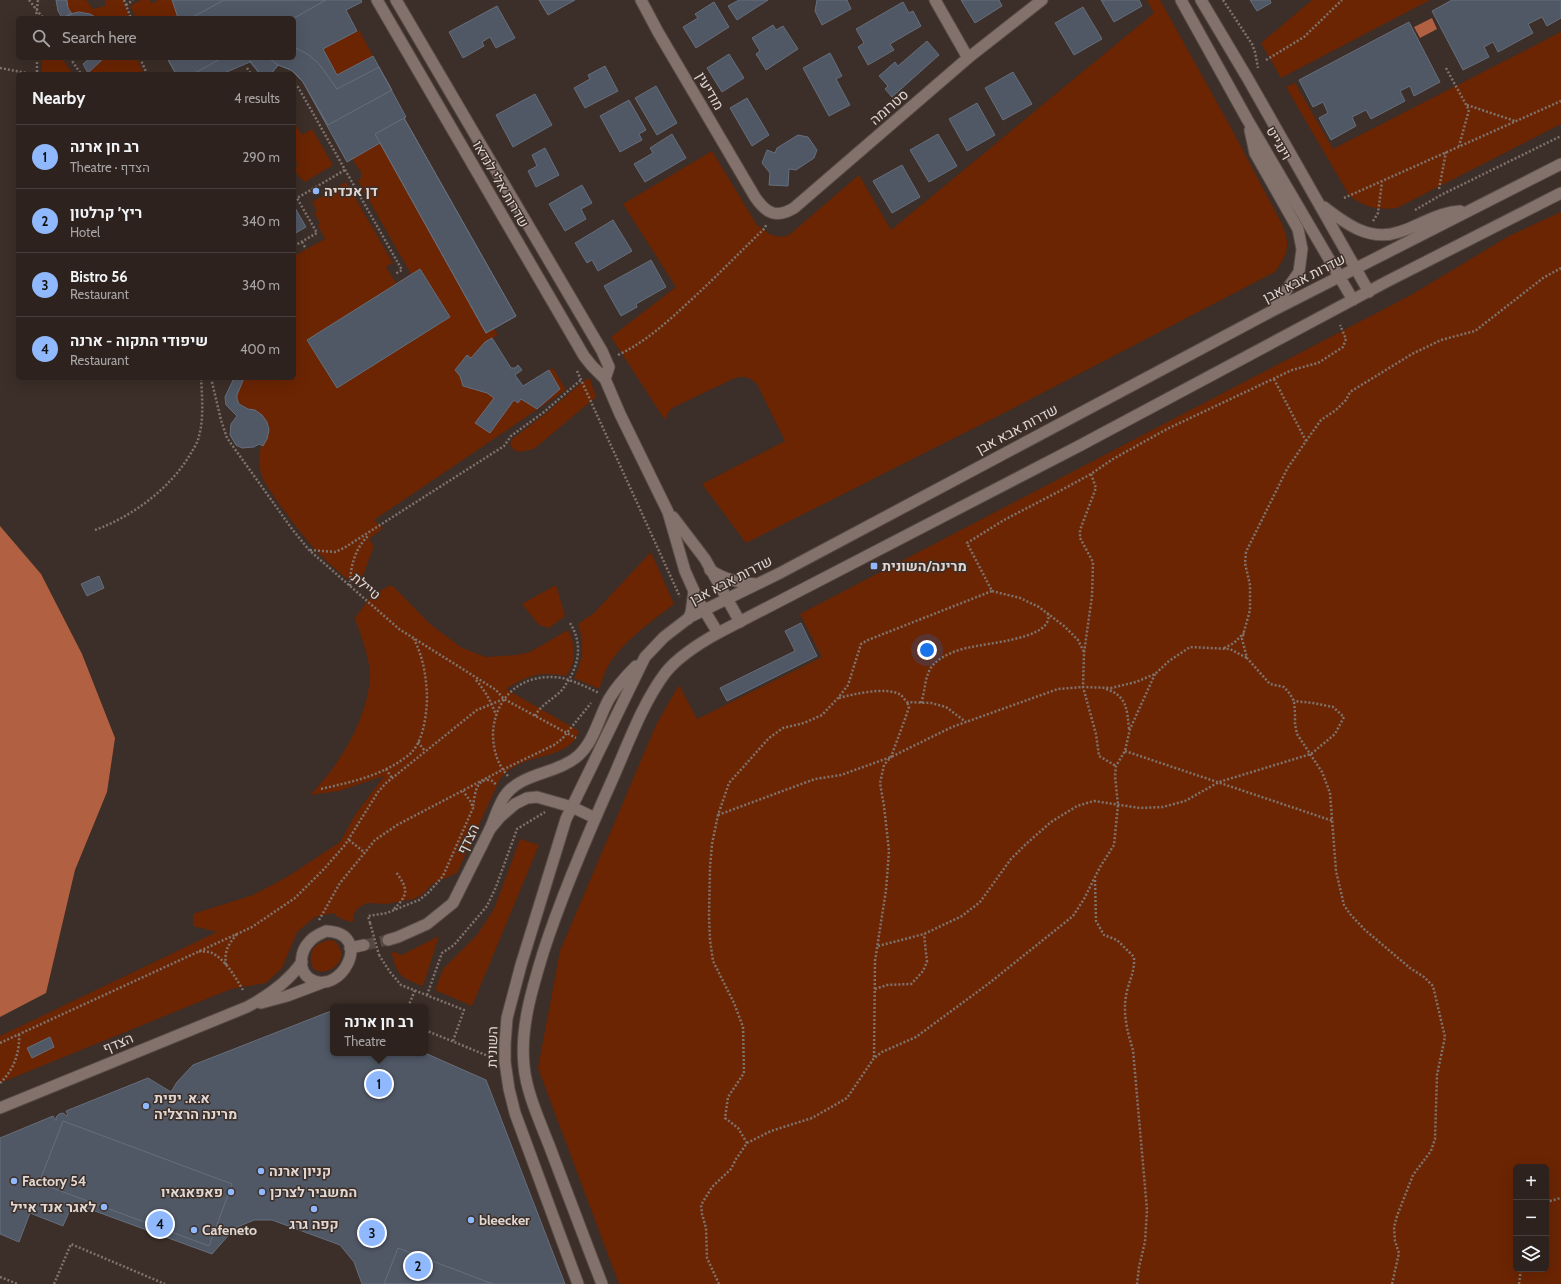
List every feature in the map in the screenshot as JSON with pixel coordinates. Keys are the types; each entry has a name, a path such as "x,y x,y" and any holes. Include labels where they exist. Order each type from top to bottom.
{"street":[{"name":"שדרות אלי לנדאו","path":"377,0 584,356 605,379 620,414 668,512 685,571 694,591 718,633"},
{"name":"שדרות אלי לנדאו","path":"396,0 602,351 609,367 605,379"},
{"name":"מודיעין","path":"641,0 658,32 755,197 763,209 771,213"},
{"path":"934,0 968,58"},
{"name":"סטרומה","path":"771,213 789,211 794,208 968,58 1042,0"},
{"name":"וינגייט","path":"1181,0 1247,119 1353,300"},
{"name":"וינגייט","path":"1201,0 1320,204 1369,292"},
{"path":"1247,119 1255,153 1298,229 1302,248 1299,272 1272,311"},
{"name":"שדרות אבא אבן","path":"572,808 645,657 664,637 688,619 1339,276 1561,164"},
{"path":"602,1284 533,1103 524,1068 522,1041 528,1006 536,974 552,925 595,818 637,724 653,692 667,671 687,653 718,633 1039,467 1475,236 1561,193"},
{"path":"1320,204 1344,223 1367,234 1381,236 1399,232 1444,214 1467,211"},
{"name":"שדרות אלי לנדאו","path":"668,512 705,559 740,622"},
{"path":"710,570 720,576 736,582 756,584"},
{"path":"688,619 691,613 694,591"},
{"path":"490,829 506,795 514,786 527,778 549,771 578,756 586,747 609,699 615,690 645,657"},
{"name":"הצדף","path":"388,940 426,924 453,904 490,829 507,810 515,804 528,798 537,798 572,808 595,818"},
{"name":"השונית","path":"572,808 566,819 520,965 507,1018 505,1062 509,1089 515,1113 578,1284"},
{"name":"הצדף","path":"0,1108 247,1007 287,996 324,982 330,982 342,972 348,963 351,952 349,942 344,936 335,932 326,931 319,934 310,941 305,949 302,962 294,972 264,997 247,1007"},
{"path":"350,948 364,945"},
{"path":"302,962 302,968 308,977 324,982"}],"path":[{"path":"29,0 42,16"},
{"path":"36,16 38,0"},
{"path":"124,0 130,16"},
{"path":"126,5 133,0"},
{"path":"1223,0 1252,44 1260,73"},
{"path":"1266,60 1304,37 1342,0"},
{"path":"37,60 37,72"},
{"path":"71,60 80,72"},
{"path":"141,60 146,72"},
{"path":"0,68 21,72"},
{"path":"247,68 250,72"},
{"path":"1446,68 1469,110 1459,147"},
{"path":"296,85 298,86 402,270 395,274"},
{"path":"1344,198 1561,101"},
{"path":"1466,105 1516,121"},
{"path":"1409,213 1441,195 1561,136"},
{"path":"1439,189 1446,152"},
{"path":"296,245 317,233 297,198 345,170"},
{"path":"1372,222 1378,214 1382,181"},
{"path":"613,357 633,347 659,329 765,228 771,213"},
{"path":"1366,220 1379,223"},
{"path":"302,242 306,249"},
{"path":"1247,658 1242,639 1250,610 1250,585 1245,563 1246,552 1287,469 1321,420 1336,410 1346,400 1350,392 1412,354 1441,340 1475,330 1543,278 1561,268"},
{"path":"992,591 967,543 1004,520 1091,474 1113,459 1167,429 1292,370 1318,363 1343,347 1346,339 1340,325"},
{"path":"574,366 582,379 681,600"},
{"path":"1274,378 1306,441"},
{"path":"309,550 335,552 375,529 504,446 511,436 544,412 582,379"},
{"path":"94,530 112,524 144,505 167,484 187,460 199,437 202,421 201,380"},
{"name":"טיילת","path":"211,380 227,438 292,529 309,550 399,629 474,678 496,690 504,699 582,741"},
{"path":"1091,474 1096,488 1080,530 1080,538 1093,562 1092,596 1084,653 1083,687 1096,734 1099,756 1116,766"},
{"path":"350,586 350,574 354,557 359,546 375,529"},
{"path":"747,1143 738,1128 725,1118 728,1097 744,1073 743,1027 734,1003 713,961 710,940 710,867 712,844 718,815 729,783 769,738 783,728 804,723 822,715 848,685 861,644 992,591 1020,598 1039,607 1064,626 1078,640 1084,653"},
{"path":"921,702 925,692 927,674 934,664 943,657 972,647 1021,638 1036,632 1045,625 1048,620 1048,614"},
{"path":"535,716 540,707 562,690 574,671 578,650 577,638 570,623"},
{"path":"1223,648 1234,642 1244,633"},
{"path":"321,789 366,778 386,769 411,753 418,741 426,718 427,695 424,666 414,638"},
{"path":"718,815 815,779 841,775 891,757 952,727 1058,689 1083,687 1111,688 1136,682 1154,674 1169,661 1190,647 1230,649 1247,658 1270,684 1284,687 1290,694 1294,701 1297,734 1322,772 1330,793 1336,871 1344,905 1350,914 1370,935 1410,968 1424,977 1433,986 1446,1037 1437,1075 1435,1139 1431,1151 1413,1175 1397,1216 1394,1227 1398,1253 1392,1284"},
{"path":"719,1284 707,1258 706,1228 701,1205 712,1187 731,1169 747,1143 771,1131 812,1118 847,1098 874,1058 882,1052 916,1037 988,984 1073,916 1114,845 1118,805 1115,776 1116,766 1125,751 1130,729 1154,674"},
{"path":"474,678 486,693 492,704 496,717"},
{"path":"508,776 502,770 496,755 494,746 494,729 498,707 516,687 538,679 556,678 568,680 599,693"},
{"path":"1102,688 1112,691 1124,699 1130,729"},
{"path":"319,920 340,883 376,840 396,825 554,745 603,690"},
{"path":"838,698 860,692 894,692 901,695 908,702 909,707 891,757 884,765 880,783 889,851 886,890 875,961 874,1058"},
{"path":"0,1043 252,927 295,898 324,870 349,840 378,792 392,778 477,710 504,699"},
{"path":"878,946 924,934 962,916 980,902 1011,859 1026,844 1051,822 1077,806 1094,801 1140,808 1163,807 1185,801 1219,782 1311,754 1335,734 1344,717 1333,707 1294,701"},
{"path":"908,702 931,702 946,707 966,722"},
{"path":"418,741 426,751"},
{"path":"554,745 564,764"},
{"path":"1125,751 1333,821"},
{"path":"386,769 392,778"},
{"path":"453,1042 464,1010 401,985 379,955 368,916 376,916 419,900 429,892 443,876 473,808 477,788 481,782 486,780 491,781 498,789"},
{"path":"463,791 471,802 473,808"},
{"path":"427,995 442,953 454,945 487,906 496,887 517,829 546,812 551,801"},
{"path":"349,840 365,853"},
{"path":"393,910 405,898 406,892 396,872"},
{"path":"1095,880 1096,921 1104,935 1117,940 1134,957 1135,966 1127,992 1125,1009 1126,1029 1133,1050 1147,1210 1145,1242 1137,1284"},
{"path":"226,966 225,956 229,945 238,933"},
{"path":"875,989 887,986 911,984 915,980 927,962 924,934"},
{"path":"197,951 210,952 217,957 226,966 243,990"},
{"path":"409,1004 415,990"},
{"path":"428,1031 505,1062"},
{"path":"0,1083 13,1067 19,1047 19,1034"},
{"path":"1549,1201 1561,1198"},
{"path":"54,1284 71,1244 165,1284"},
{"path":"1519,1284 1521,1272"},
{"path":"0,1277 18,1284"}],"shaded area":[{"path":"67,0 86,0 93,9 105,6 105,0 123,0 129,16 94,16 79,12 72,14 68,8"},
{"path":"141,0 150,0 151,4 158,0 172,0 177,16 135,16 130,6"},
{"path":"1147,0 1160,0 1230,126 1282,224 1287,238 1287,249 1283,260 1275,272 1000,415 746,543 702,484 785,441 757,384 749,378 744,377 735,378 672,408 665,420 611,337 676,287 623,204 712,151 757,225 771,235 782,237 789,235 859,175 891,230 1154,13"},
{"path":"1312,0 1430,0 1281,78 1261,43"},
{"path":"1432,18 1437,29 1420,38 1414,27"},
{"path":"359,30 373,56 337,75 323,49"},
{"path":"1561,32 1561,124 1397,208 1383,209 1372,207 1360,203 1349,195 1286,87 1295,83 1333,149"},
{"path":"42,60 63,60 72,72 42,72"},
{"path":"102,60 138,60 143,72 89,72"},
{"path":"296,125 302,135 312,129 333,165 305,182 296,172"},
{"path":"380,143 486,333 494,329 498,335 485,342 460,376 463,386 487,393 494,398 475,423 490,433 514,400 518,403 521,399 537,408 560,389 549,370 553,368 566,390 374,520 383,528 369,539 374,546 359,586 334,568 312,546 266,484 259,464 259,456 260,450 269,433 269,426 264,418 259,414 239,403 237,395 243,380 296,380 296,255 325,239 318,225 320,223 314,213 317,211 312,202 346,182 393,263 386,267 396,283 411,274 358,181 361,178 361,172 352,159","holes":["420,269 450,317 337,388 307,341"]},
{"path":"1561,212 1561,1284 619,1284 538,1068 560,951 656,725 679,685 697,719 822,657 800,614 1411,295 1509,236"},
{"path":"586,379 590,379 596,397 534,449 519,452 514,450 510,444 512,439 545,414"},
{"path":"0,526 41,574 82,654 115,738 107,792 75,870 46,993 0,1017"},
{"path":"651,552 674,604 647,624 614,657 604,674 599,689 574,678 582,652 582,639 578,624 594,613"},
{"path":"556,585 565,616 549,628 539,625 522,604"},
{"path":"389,586 393,586 430,624 462,648 486,657 517,655 530,652 568,630 573,642 574,659 570,671 566,676 549,674 534,675 521,680 506,689 579,731 574,741 565,748 515,766 506,772 499,781 457,873 432,884 423,894 414,899 386,904 367,903 358,908 354,914 353,922 342,919 333,913 315,917 297,932 282,968 266,983 231,989 0,1083 0,1036 217,932 193,926 193,914 253,895 287,877 340,842 355,815 384,776 339,791 310,795 342,755 351,739 364,707 368,690 370,668 355,618 372,595"},
{"path":"520,839 539,845 472,1006 435,990 443,969 477,935 494,909"},
{"path":"439,936 423,986 404,978 398,971 391,951 402,955"},
{"path":"328,940 335,941 341,950 341,958 337,965 330,970 323,972 316,970 312,965 311,955 313,949 317,945"}],"building":[{"path":"56,0 67,0 68,8 72,14 61,16 58,11"},
{"path":"172,0 361,0 362,2 346,10 357,31 323,49 337,75 373,56 406,117 404,118 516,316 486,333 380,143 347,162 303,82 296,75 296,72 278,65 273,72 258,72 250,62 227,72 175,72 168,60 296,60 296,16 177,16"},
{"path":"224,0 326,0 296,17 195,16"},
{"path":"539,0 575,0 548,15"},
{"path":"739,0 768,0 737,20 728,6"},
{"path":"817,0 847,0 851,9 822,25 815,11"},
{"path":"961,0 999,0 1002,6 975,23"},
{"path":"1101,0 1139,0 1142,6 1114,22"},
{"path":"1250,0 1270,0 1271,3 1257,11"},
{"path":"1452,0 1561,0 1561,18 1547,26 1542,17 1528,24 1533,33 1498,52 1493,42 1484,47 1489,57 1463,70 1432,11"},
{"path":"714,2 729,27 696,48 683,27 698,18 695,14"},
{"path":"903,2 909,13 913,11 921,26 890,44 894,50 868,65 858,47 864,43 856,29"},
{"path":"497,6 515,38 496,48 490,37 482,42 484,46 463,58 449,32"},
{"path":"1083,7 1102,39 1074,55 1055,23"},
{"path":"79,12 94,16 66,16"},
{"path":"1409,22 1440,82 1414,96 1410,86 1400,91 1405,101 1371,119 1366,110 1352,117 1356,126 1331,140 1319,118 1328,113 1323,102 1313,107 1299,80"},
{"path":"773,25 776,30 783,26 798,49 766,70 756,54 760,51 752,38"},
{"path":"927,41 939,55 892,97 885,89 888,86 879,76 895,62 898,66"},
{"path":"296,48 309,55 320,65 337,89 379,67 392,90 328,125 296,72 278,65 272,60 296,60"},
{"path":"830,53 842,76 836,79 850,105 829,116 803,68"},
{"path":"729,54 744,78 722,92 707,68"},
{"path":"88,60 102,60 89,72 87,72 83,64"},
{"path":"168,60 218,60 197,72 175,72"},
{"path":"250,60 272,60 278,65 273,72 258,72"},
{"path":"605,66 618,91 585,108 574,88 590,79 588,75"},
{"path":"1013,72 1032,104 1003,120 985,88"},
{"path":"656,86 677,123 657,135 635,98"},
{"path":"535,94 552,125 513,147 496,115"},
{"path":"747,98 769,135 752,146 730,108"},
{"path":"629,100 646,130 639,134 642,140 620,152 600,116"},
{"path":"977,103 995,135 967,151 949,119"},
{"path":"404,118 516,316 486,333 375,134"},
{"path":"672,134 686,158 645,182 634,164 653,153 650,148"},
{"path":"938,134 957,166 929,182 910,150"},
{"path":"798,135 808,137 817,150 814,158 796,170 789,169 788,186 769,185 770,173 762,163 767,150 775,153 777,148"},
{"path":"545,148 559,175 536,187 528,171 537,166 532,155"},
{"path":"902,165 920,197 892,213 873,181"},
{"path":"582,185 592,203 581,209 586,219 565,231 549,204"},
{"path":"296,210 306,227 296,233"},
{"path":"613,220 632,251 598,271 592,260 587,263 575,243"},
{"path":"651,260 666,287 636,304 637,307 621,316 604,286"},
{"path":"420,269 450,317 337,388 307,340"},
{"path":"492,338 511,368 515,368 518,365 522,370 515,375 523,386 549,370 560,389 537,409 521,399 518,403 514,400 490,433 475,423 494,398 487,393 463,386 460,376 455,370 467,355 471,358 485,342"},
{"path":"233,380 243,380 237,395 237,399 239,404 248,409 255,410 262,415 267,422 269,430 267,439 263,446 259,444 254,447 242,448 236,445 230,435 231,424 237,416 226,405 225,397"},
{"path":"99,576 104,588 87,596 81,584"},
{"path":"801,623 817,656 727,701 720,688 795,651 785,631"},
{"name":"קניון ארנה","path":"330,1011 330,1056 428,1056 428,1054 486,1080 565,1284 362,1284 354,1262 340,1245 272,1220 254,1220 235,1228 212,1254 73,1203 63,1226 30,1213 19,1242 0,1234 0,1138 53,1116 56,1120 56,1117 59,1114 63,1113 67,1116 66,1111 148,1078 171,1092 177,1082 193,1065"},
{"path":"50,1037 54,1047 32,1058 27,1048"},
{"path":"63,1121 232,1184 209,1246 39,1183"},
{"path":"398,1248 493,1284 384,1284"}],"tunnel":[{"path":"364,945 388,940"}],"place":[{"name":"דן אכדיה","path":"316,191"},
{"name":"מרינה/השונית","path":"874,566"},
{"name":"רב חן ארנה","path":"379,1084"},
{"name":"א.א. יפית מרינה הרצליה","path":"146,1106"},
{"name":"קניון ארנה","path":"261,1171"},
{"name":"Factory 54","path":"14,1181"},
{"name":"פאפאגאיו","path":"231,1192"},
{"name":"המשביר לצרכן","path":"262,1192"},
{"name":"לאגר אנד אייל","path":"104,1207"},
{"name":"קפה גרג","path":"314,1209"},
{"name":"bleecker","path":"471,1220"},
{"name":"שיפודי התקוה - ארנה","path":"160,1224"},
{"name":"Cafeneto","path":"194,1230"},
{"name":"Bistro 56","path":"372,1233"},
{"name":"ריץ׳ קרלטון","path":"418,1266"}]}
